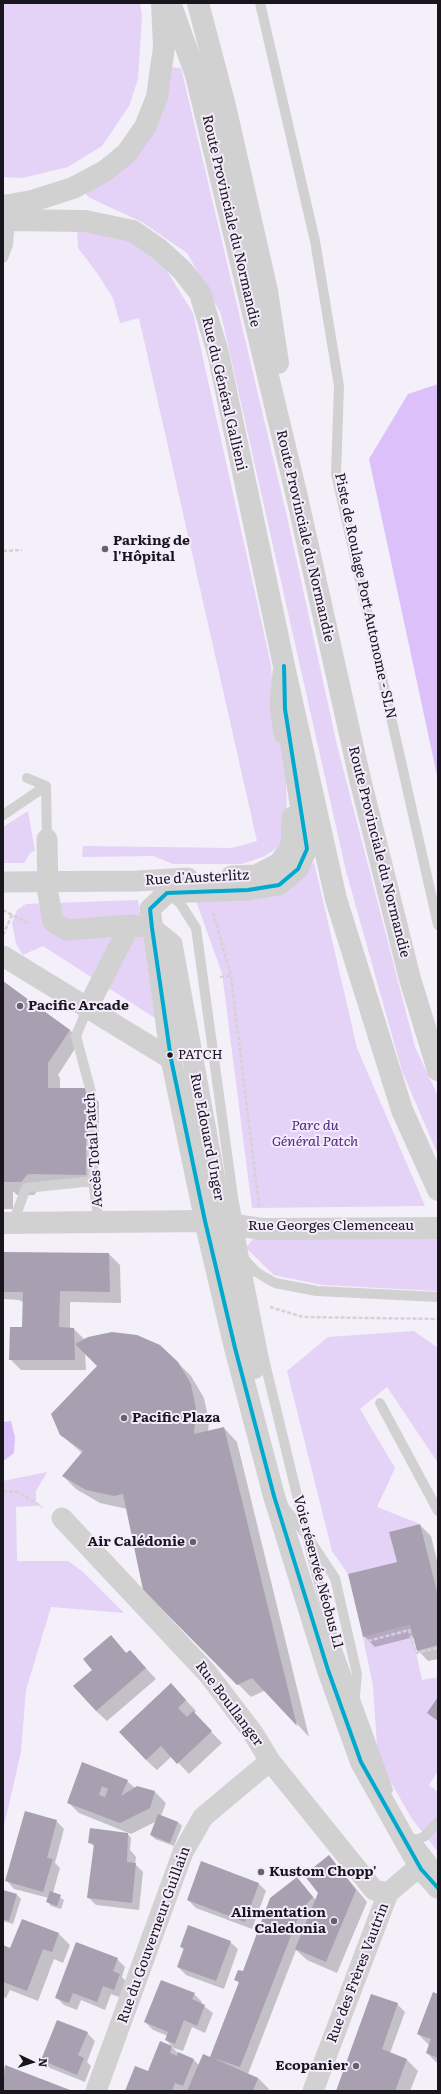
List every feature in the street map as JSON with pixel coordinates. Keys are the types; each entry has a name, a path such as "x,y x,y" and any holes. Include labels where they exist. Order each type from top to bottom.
{"main road":[{"path":"5,216 32,200 73,188 105,171 127,153 145,127 157,97 164,47 162,3"},
{"name":"Route Provinciale du Normandie","path":"170,3 196,76 296,497 360,779 410,979 438,1070"},
{"path":"198,3 225,106 267,291 296,497"},
{"name":"Rue du Général Gallieni","path":"5,216 85,221 133,231 159,249 182,270 200,294 218,353 284,666"},
{"path":"284,666 336,899 402,1110 438,1190"},
{"name":"Rue Georges Clemenceau","path":"226,1223 260,1216 438,1215"},
{"name":"Rue Georges Clemenceau","path":"8,1223 226,1223 263,1229 438,1228"},
{"name":"Rue Edouard Unger","path":"226,1223 235,1348 274,1496 328,1670 361,1762 429,1868 438,1888"}],"street":[{"name":"Rue d'Austerlitz","path":"3,882 137,881 256,875 279,863 291,846 293,799 280,705 284,666"},
{"name":"Rue d'Austerlitz","path":"152,928 150,909 167,893 248,890 279,885 298,869 307,849 285,708 284,666"},
{"path":"47,839 48,882 53,922 67,930 130,925 152,928"},
{"path":"87,1009 130,925"},
{"name":"Rue Edouard Unger","path":"152,928 171,1058 226,1223"},
{"name":"Rue Edouard Unger","path":"152,928 172,944 226,1223"},
{"path":"3,956 87,1009 171,1058"},
{"name":"Rue Boullanger","path":"62,1518 208,1674 253,1733 270,1761 374,1890 388,1893"},
{"name":"Rue du Gouverneur Guillain","path":"96,2091 183,1852 203,1817 270,1761"},
{"name":"Rue des Frères Vautrin","path":"313,2091 388,1893 429,1868"}],"lane":[{"name":"Piste de Roulage Port Autonome - SLN","path":"260,3 315,241 339,386 336,474 438,925"},
{"path":"3,258 8,245 5,216"},
{"path":"27,778 46,786"},
{"path":"3,815 46,786"},
{"path":"46,786 47,839"},
{"name":"Voie réservée Néobus L1","path":"137,881 167,893 180,903 196,928 226,1223 244,1258 264,1360 334,1641 385,1785 412,1843"},
{"name":"Accès Total Patch","path":"87,1009 76,1036 91,1092 93,1181 99,1223"},
{"path":"8,1223 26,1188 93,1181"},
{"path":"244,1258 256,1272 275,1283 317,1291 438,1297"},
{"path":"380,1403 438,1511"},
{"path":"274,1496 307,1536 335,1578 357,1674 351,1736"},
{"path":"412,1843 426,1836 438,1822"}],"path":[{"path":"3,551 22,550"},
{"path":"3,910 12,915"},
{"path":"212,910 231,976 259,1208"},
{"path":"264,1305 303,1317 438,1319"},
{"path":"3,1491 18,1492 62,1518"},
{"path":"350,1645 409,1630 416,1653 438,1648"}],"green space":[{"path":"3,3 140,3 142,16 138,79 129,106 102,146 68,167 22,178 3,177"},
{"path":"167,67 181,68 288,521 337,745 415,1047 438,1096 438,1155 402,1071 346,871 221,314 187,253 142,222 88,197 84,191 104,178"},
{"path":"77,222 125,237 162,263 193,313 271,665 274,704 286,774 287,835 278,847 265,856 242,864 173,864 153,856 82,857 83,846 232,848 257,841 139,318 120,323 113,298 97,273 78,248"},
{"path":"28,811 35,851 31,852 24,863 3,863 3,827"},
{"name":"Parc du Général Patch","path":"314,862 357,1048 425,1206 252,1208 222,973 196,901 286,891"},
{"path":"138,900 155,1018 43,946 23,955 16,944 12,923 17,910 26,904"},
{"path":"257,1234 438,1236 438,1291 322,1285 274,1275 246,1248"},
{"path":"414,1331 438,1348 438,1463 387,1387 360,1409 395,1468 377,1507 420,1524 389,1532 397,1562 348,1574 332,1551 287,1371 328,1337"},
{"path":"47,1472 36,1491 36,1506 16,1507 17,1561 68,1561 83,1572 124,1613 51,1607 26,1690 21,1752 3,1830 3,1481"},
{"path":"410,1625 422,1680 438,1677 438,1771 429,1785 438,1792 438,1852 412,1819 378,1760 373,1686 363,1637"}],"shaded area":[{"path":"438,384 438,780 369,459 408,394"},
{"path":"11,1421 15,1437 14,1453 3,1460 3,1422"}],"building":[{"path":"3,981 70,1030 48,1063 48,1088 86,1088 86,1175 28,1174 21,1182 3,1182"},
{"path":"3,1252 109,1253 110,1292 60,1291 59,1327 74,1328 75,1360 9,1360 10,1327 22,1327 23,1292 3,1292"},
{"path":"112,1332 137,1335 160,1345 178,1362 191,1384 196,1409 194,1434 224,1427 297,1726 252,1678 237,1685 143,1590 123,1494 114,1496 86,1490 62,1476 83,1451 60,1435 51,1414 97,1366 75,1344 88,1337"},
{"path":"420,1524 438,1596 438,1645 417,1651 410,1625 363,1637 348,1574 397,1562 389,1532"},
{"path":"111,1635 126,1653 130,1650 146,1668 96,1711 73,1686 92,1670 83,1659"},
{"path":"171,1683 186,1700 178,1708 187,1717 193,1711 212,1731 177,1764 161,1746 146,1760 119,1732"},
{"path":"438,1697 438,1721 427,1713"},
{"path":"82,1762 128,1780 121,1796 137,1786 155,1791 150,1808 120,1823 67,1803","holes":["102,1786 108,1789 105,1797 99,1795"]},
{"path":"25,1811 57,1820 47,1858 53,1859 43,1892 5,1881"},
{"path":"158,1814 178,1822 170,1843 150,1835"},
{"path":"90,1828 128,1833 127,1862 136,1863 132,1903 87,1898 94,1844 88,1843"},
{"path":"329,1855 356,1890 326,1962 295,1949 318,1893 304,1875"},
{"path":"201,1861 259,1883 245,1922 187,1900"},
{"path":"297,1877 313,1897 301,1910 240,2067 213,2058 258,2078 253,2091 187,2091 203,2054 210,2057 239,1982 234,1980 238,1970 243,1971 270,1898"},
{"path":"3,1890 17,1894 9,1921 3,1919"},
{"path":"50,1891 61,1895 57,1906 46,1902"},
{"path":"22,1919 59,1933 52,1952 43,1949 27,1991 3,1982 3,1945 10,1948"},
{"path":"188,1925 231,1941 216,1981 177,1967 184,1948 180,1947"},
{"path":"76,1942 118,1958 113,1971 120,1974 114,1990 103,1986 97,2002 73,1993 69,2003 55,1998"},
{"path":"161,1980 195,1993 192,1999 205,2005 197,2026 184,2020 175,2044 165,2040 168,2032 144,2022"},
{"path":"433,1992 438,1994 438,2058 426,2053 431,2039 417,2034"},
{"path":"371,1994 398,2003 382,2049 407,2059 395,2091 336,2091"},
{"path":"57,2020 88,2032 78,2055 84,2058 77,2075 41,2060"},
{"path":"160,2041 172,2046 170,2053 177,2056 178,2052 194,2059 183,2086 175,2083 172,2091 125,2091 135,2066 148,2071"},
{"path":"5,2065 70,2090 3,2091"}],"transit line":[{"path":"284,666 285,709 307,849 298,869 279,885 248,890 167,893 150,909 152,928 171,1059 205,1221 235,1348 274,1496 328,1670 361,1762 421,1869 438,1888"}],"place":[{"name":"Parking de l'Hôpital","path":"105,549"},
{"name":"Pacific Arcade","path":"20,1006"},
{"name":"PATCH","path":"170,1055"},
{"name":"Pacific Plaza","path":"124,1418"},
{"name":"Air Calédonie","path":"193,1542"},
{"name":"Kustom Chopp'","path":"261,1872"},
{"name":"Alimentation Caledonia","path":"334,1921"},
{"name":"Ecopanier","path":"356,2066"}]}
